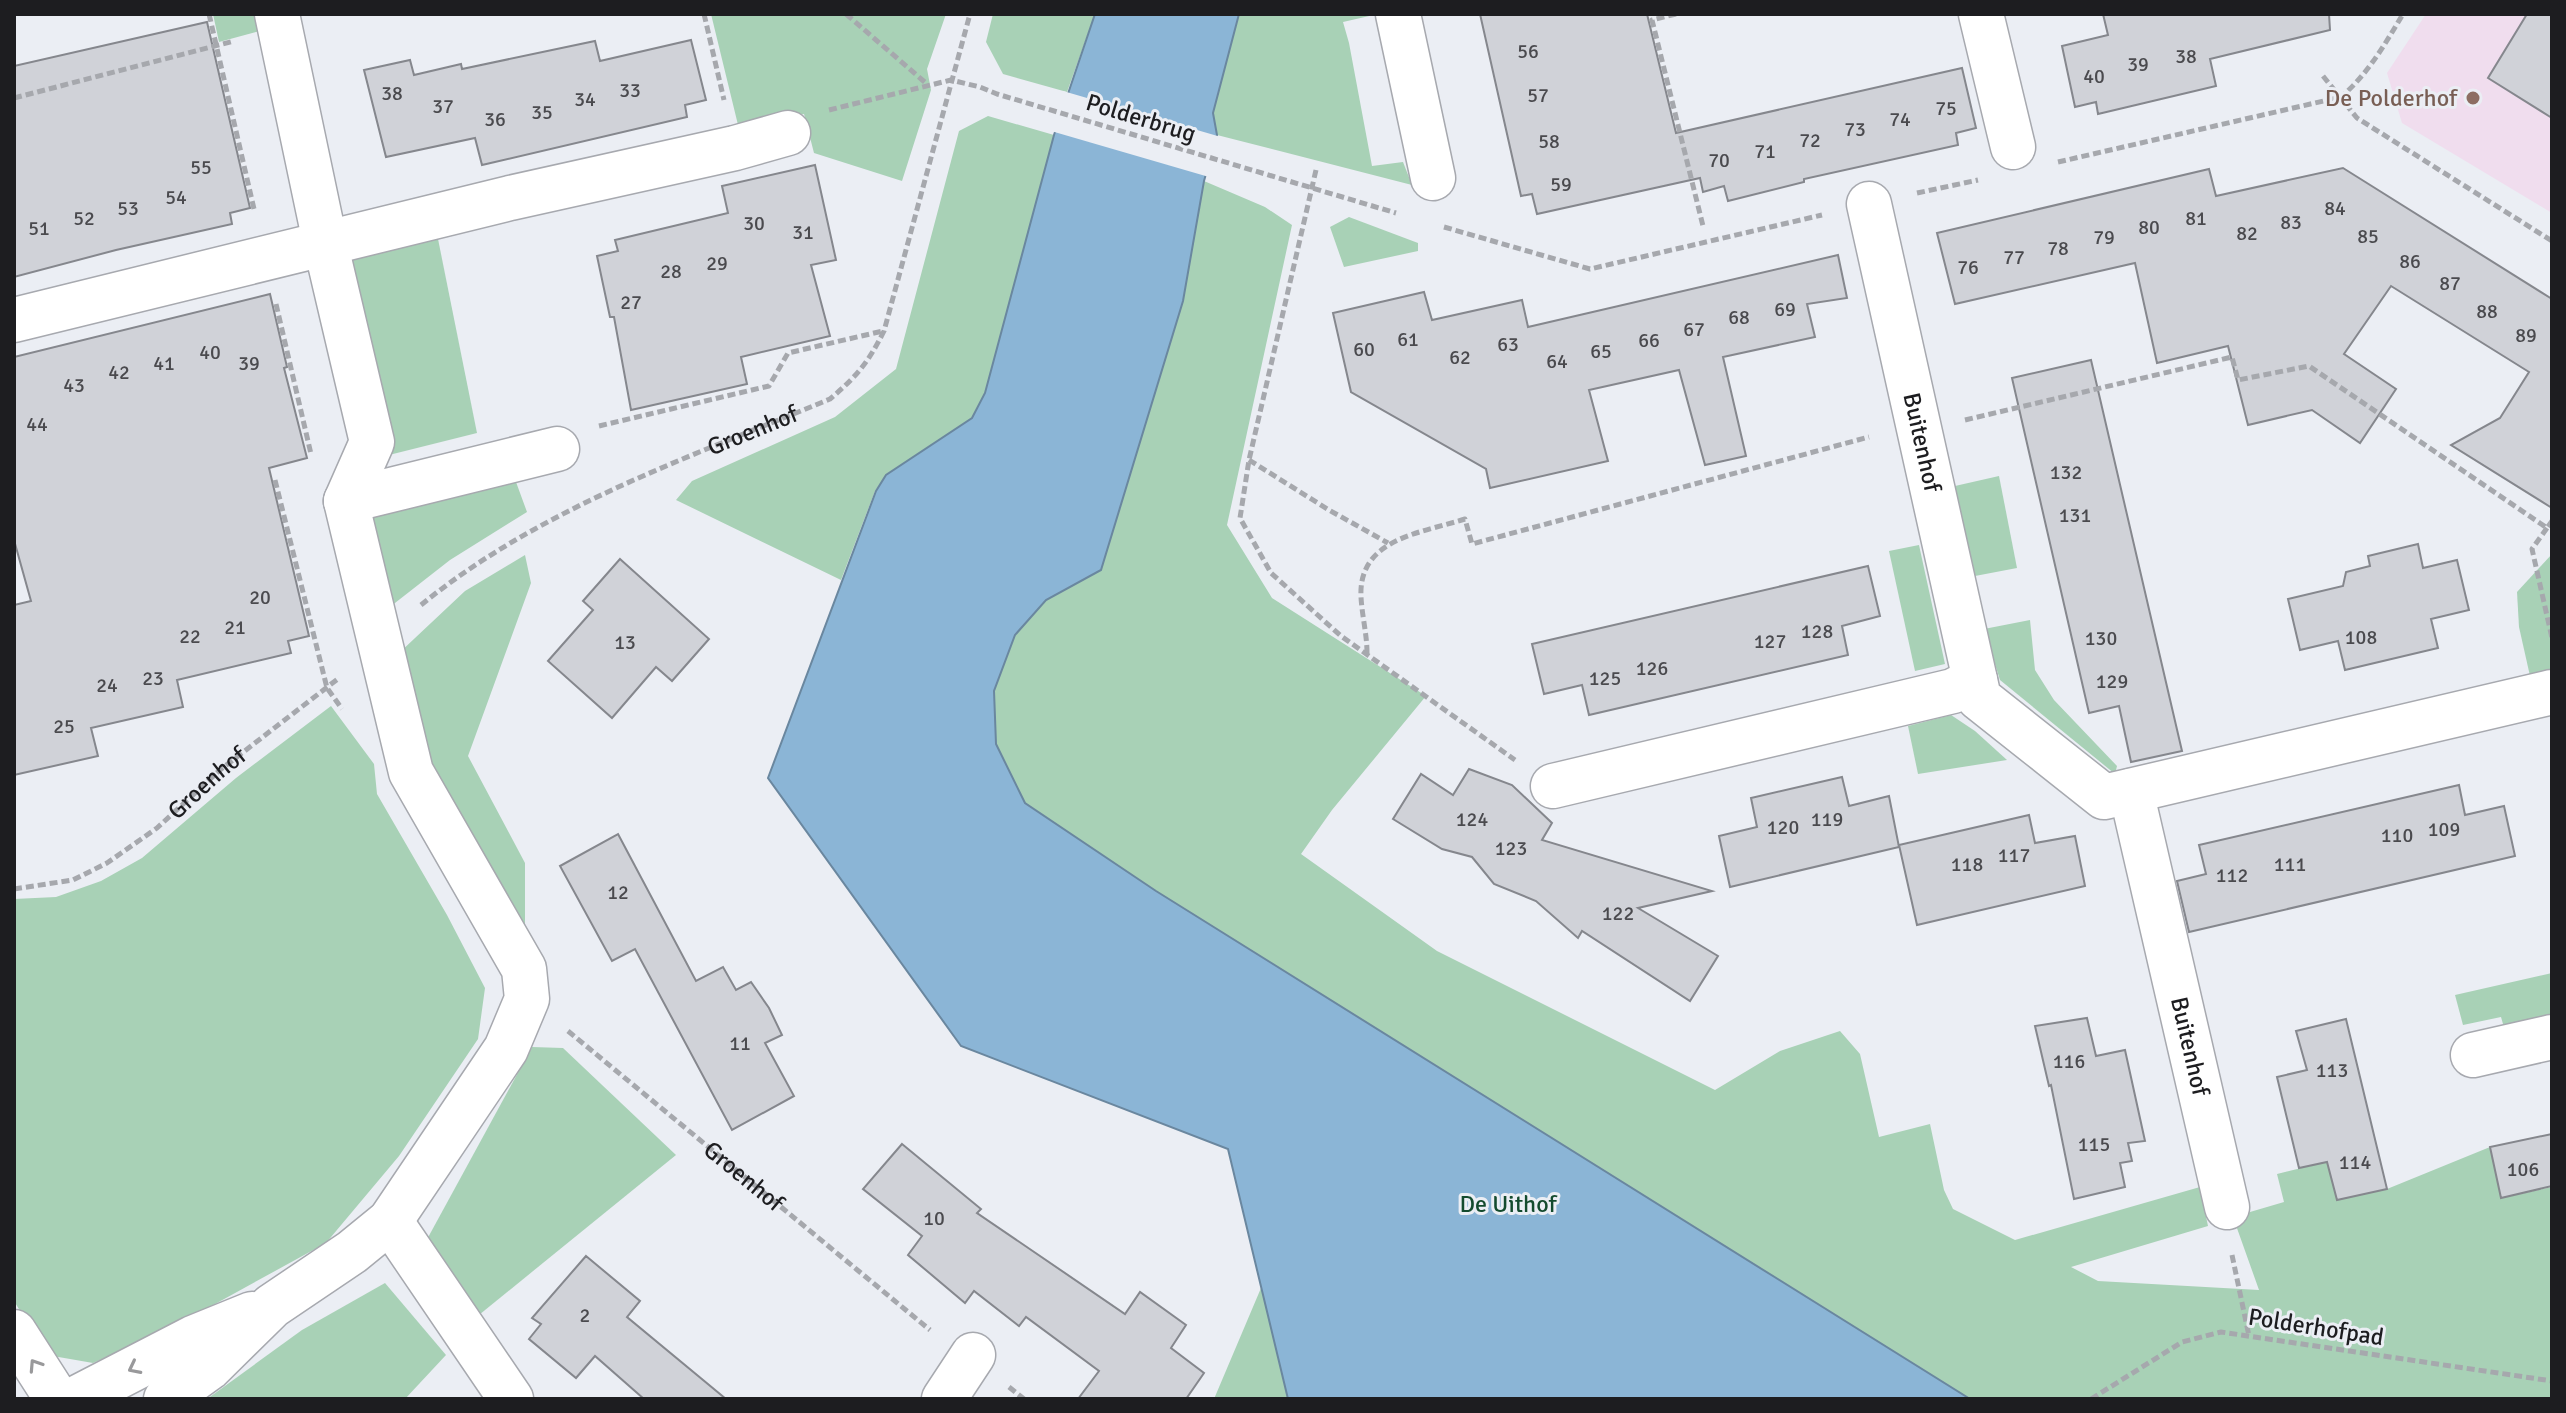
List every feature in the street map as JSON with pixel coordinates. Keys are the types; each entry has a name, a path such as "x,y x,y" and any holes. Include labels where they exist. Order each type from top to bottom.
{"street":[{"path":"1398,14 1433,178"},
{"path":"1981,14 2013,147"},
{"path":"166,1399 209,1368 272,1306 352,1252 390,1221 506,1049 527,999 524,969 411,772 346,501 372,442 325,242 279,21"},
{"path":"14,320 325,242 735,148 788,133"},
{"name":"Buitenhof","path":"1869,204 1979,698 2104,797 2552,692"},
{"path":"346,501 575,438"},
{"path":"1553,786 1953,691 1975,680"},
{"name":"Buitenhof","path":"2131,791 2227,1207"},
{"path":"2473,1055 2552,1037"},
{"path":"390,1221 511,1399"},
{"path":"75,1399 193,1338 272,1306"},
{"path":"14,1332 57,1399"},
{"path":"944,1399 973,1355"}],"path":[{"path":"704,14 735,148"},
{"path":"846,14 928,84"},
{"name":"Groenhof","path":"14,889 73,880 107,863 157,828 220,770 343,676 444,587 529,530 659,470 830,399 870,360 884,331 970,14"},
{"path":"1676,14 1652,20 1703,226"},
{"path":"14,98 279,21"},
{"path":"2323,76 2357,118 2552,241"},
{"path":"788,133 809,115 951,80"},
{"name":"Polderbrug","path":"951,80 1275,177"},
{"path":"1316,170 1249,460 1240,518 1271,573 1341,636 1553,786"},
{"path":"575,438 769,386 788,353 884,331"},
{"path":"1367,653 1361,595 1369,560 1388,543 1465,519 1472,544 1917,427 2232,357 2238,380 2309,366 2547,528"},
{"path":"1249,460 1388,543"},
{"path":"2552,521 2532,549 2552,638"},
{"name":"Groenhof","path":"525,983 563,1027 924,1327 973,1355"},
{"path":"2231,1254 2249,1336"},
{"name":"Polderhofpad","path":"2091,1399 2182,1342 2221,1332 2552,1381"}],"shaded area":[{"name":"De Polderhof","path":"2426,14 2552,14 2552,213 2402,123 2387,73"}],"green space":[{"path":"213,14 256,14 260,31 219,42"},
{"path":"711,14 946,14 927,69 931,90 902,181 814,153 804,114 739,129"},
{"path":"993,14 1095,14 1067,92 1003,74 986,42"},
{"path":"1239,14 1378,14 1343,22 1372,166 1403,162 1412,185 1217,135 1213,113"},
{"path":"988,116 1054,135 985,393 972,418 886,475 875,491 841,580 676,500 692,481 835,417 896,369 959,131"},
{"name":"De Uithof","path":"1204,181 1265,207 1292,225 1227,525 1272,598 1426,696 1332,810 1301,854 1437,951 1715,1090 1780,1051 1840,1031 1860,1054 1879,1137 1930,1124 1944,1190 1953,1209 2015,1240 2200,1187 2208,1226 2071,1267 2098,1281 2259,1290 2233,1217 2284,1202 2277,1174 2334,1160 2330,1175 2337,1200 2387,1189 2490,1147 2501,1198 2552,1187 2552,1399 1214,1399 1372,1026 1156,891 1025,804 996,744 994,691 1015,635 1046,600 1101,569 1183,301"},
{"path":"1349,217 1418,243 1418,251 1344,267 1330,227"},
{"path":"437,234 477,433 389,455 349,254"},
{"path":"1999,476 2017,568 1975,576 1955,486"},
{"path":"516,482 527,512 450,560 386,610 366,512"},
{"path":"1919,545 1945,664 1915,671 1889,551"},
{"path":"2552,554 2552,671 2530,676 2519,627 2517,592"},
{"path":"525,555 531,583 468,756 525,863 525,948 423,768 398,654 465,591"},
{"path":"2030,620 2035,670 2054,700 2117,766 2115,774 2000,680 1984,629"},
{"path":"331,706 374,764 377,794 485,988 478,1039 399,1156 326,1243 175,1326 93,1363 47,1355 14,1301 14,899 56,897 101,881 142,858 236,778"},
{"path":"1951,715 1975,731 2007,760 1918,774 1908,726"},
{"path":"2552,973 2552,1020 2505,1031 2501,1017 2463,1025 2455,995"},
{"path":"532,1047 563,1048 676,1155 474,1319 425,1243"},
{"path":"385,1283 446,1355 405,1399 207,1399 302,1330"}],"water":[{"path":"1095,14 1239,14 1213,113 1217,135 1204,181 1183,301 1101,570 1046,600 1015,635 994,691 996,744 1025,803 1156,891 1970,1399 1288,1399 1228,1149 961,1046 768,778 876,491 886,475 972,418 985,393 1054,135"}],"pier":[{"path":"1063,91 1221,137 1209,177 1051,131"}],"building":[{"path":"1480,14 1647,14 1676,133 1962,68 1976,128 1956,133 1958,145 1804,179 1804,182 1728,201 1724,186 1703,192 1700,178 1537,214 1532,194 1521,196"},
{"path":"2103,14 2329,14 2330,30 2210,59 2216,86 2098,114 2096,102 2075,107 2062,46 2108,35"},
{"path":"2527,14 2552,14 2552,118 2488,78"},
{"path":"207,22 250,208 230,213 232,224 14,277 14,66"},
{"path":"691,40 706,100 685,105 687,117 482,165 475,138 386,157 364,70 410,60 414,75 461,64 462,69 595,41 600,61"},
{"path":"815,165 836,260 811,265 830,336 741,357 747,384 631,410 614,317 610,317 597,256 618,251 615,240 728,213 722,186"},
{"path":"2343,168 2552,299 2552,508 2451,445 2500,418 2529,372 2391,286 2344,354 2396,389 2360,443 2312,410 2248,425 2228,346 2157,363 2135,263 1955,304 1937,233 2209,169 2216,196"},
{"path":"1838,255 1847,298 1807,304 1815,337 1723,357 1746,456 1705,465 1679,370 1589,390 1608,461 1490,488 1486,469 1351,392 1333,313 1424,292 1432,320 1522,300 1528,327"},
{"path":"270,294 287,367 284,368 307,458 269,468 309,636 288,641 291,653 177,680 183,707 91,728 98,756 14,775 14,605 31,601 14,540 14,357"},
{"path":"2091,360 2182,751 2131,762 2119,706 2089,713 2012,378"},
{"path":"2418,544 2423,568 2457,560 2469,610 2431,619 2438,648 2345,670 2338,641 2300,650 2288,599 2343,586 2346,572 2370,566 2368,556"},
{"path":"620,559 709,639 672,681 656,667 612,718 548,661 593,610 583,601"},
{"path":"1868,566 1880,616 1842,626 1848,655 1589,715 1582,685 1544,694 1532,644"},
{"path":"1469,769 1512,785 1552,823 1542,840 1712,891 1638,908 1718,956 1690,1001 1582,931 1578,938 1536,901 1494,884 1472,857 1442,849 1393,819 1421,774 1453,795"},
{"path":"1842,777 1849,806 1889,796 1899,847 1730,887 1719,836 1757,827 1751,798"},
{"path":"2459,785 2465,815 2504,806 2515,856 2189,932 2177,881 2206,874 2199,845"},
{"path":"2029,815 2035,843 2075,836 2085,886 1917,925 1899,845"},
{"path":"618,834 696,981 723,967 736,990 751,982 769,1008 782,1035 765,1043 794,1096 732,1130 635,949 612,961 560,866"},
{"path":"2087,1018 2096,1056 2125,1050 2145,1141 2128,1143 2132,1161 2120,1163 2125,1187 2074,1199 2051,1085 2035,1026"},
{"path":"2346,1019 2387,1189 2337,1200 2327,1162 2299,1168 2277,1077 2307,1070 2296,1031"},
{"path":"2552,1134 2552,1186 2501,1198 2490,1147"},
{"path":"902,1144 981,1209 977,1213 1125,1314 1140,1292 1186,1325 1171,1348 1204,1373 1186,1399 1078,1399 1099,1371 1026,1317 1019,1326 974,1291 965,1303 908,1255 922,1236 863,1189"},
{"path":"586,1256 640,1301 627,1317 726,1399 644,1399 595,1356 576,1378 529,1339 541,1324 532,1318"}],"place":[{"name":"De Polderhof","path":"2473,98"}]}
